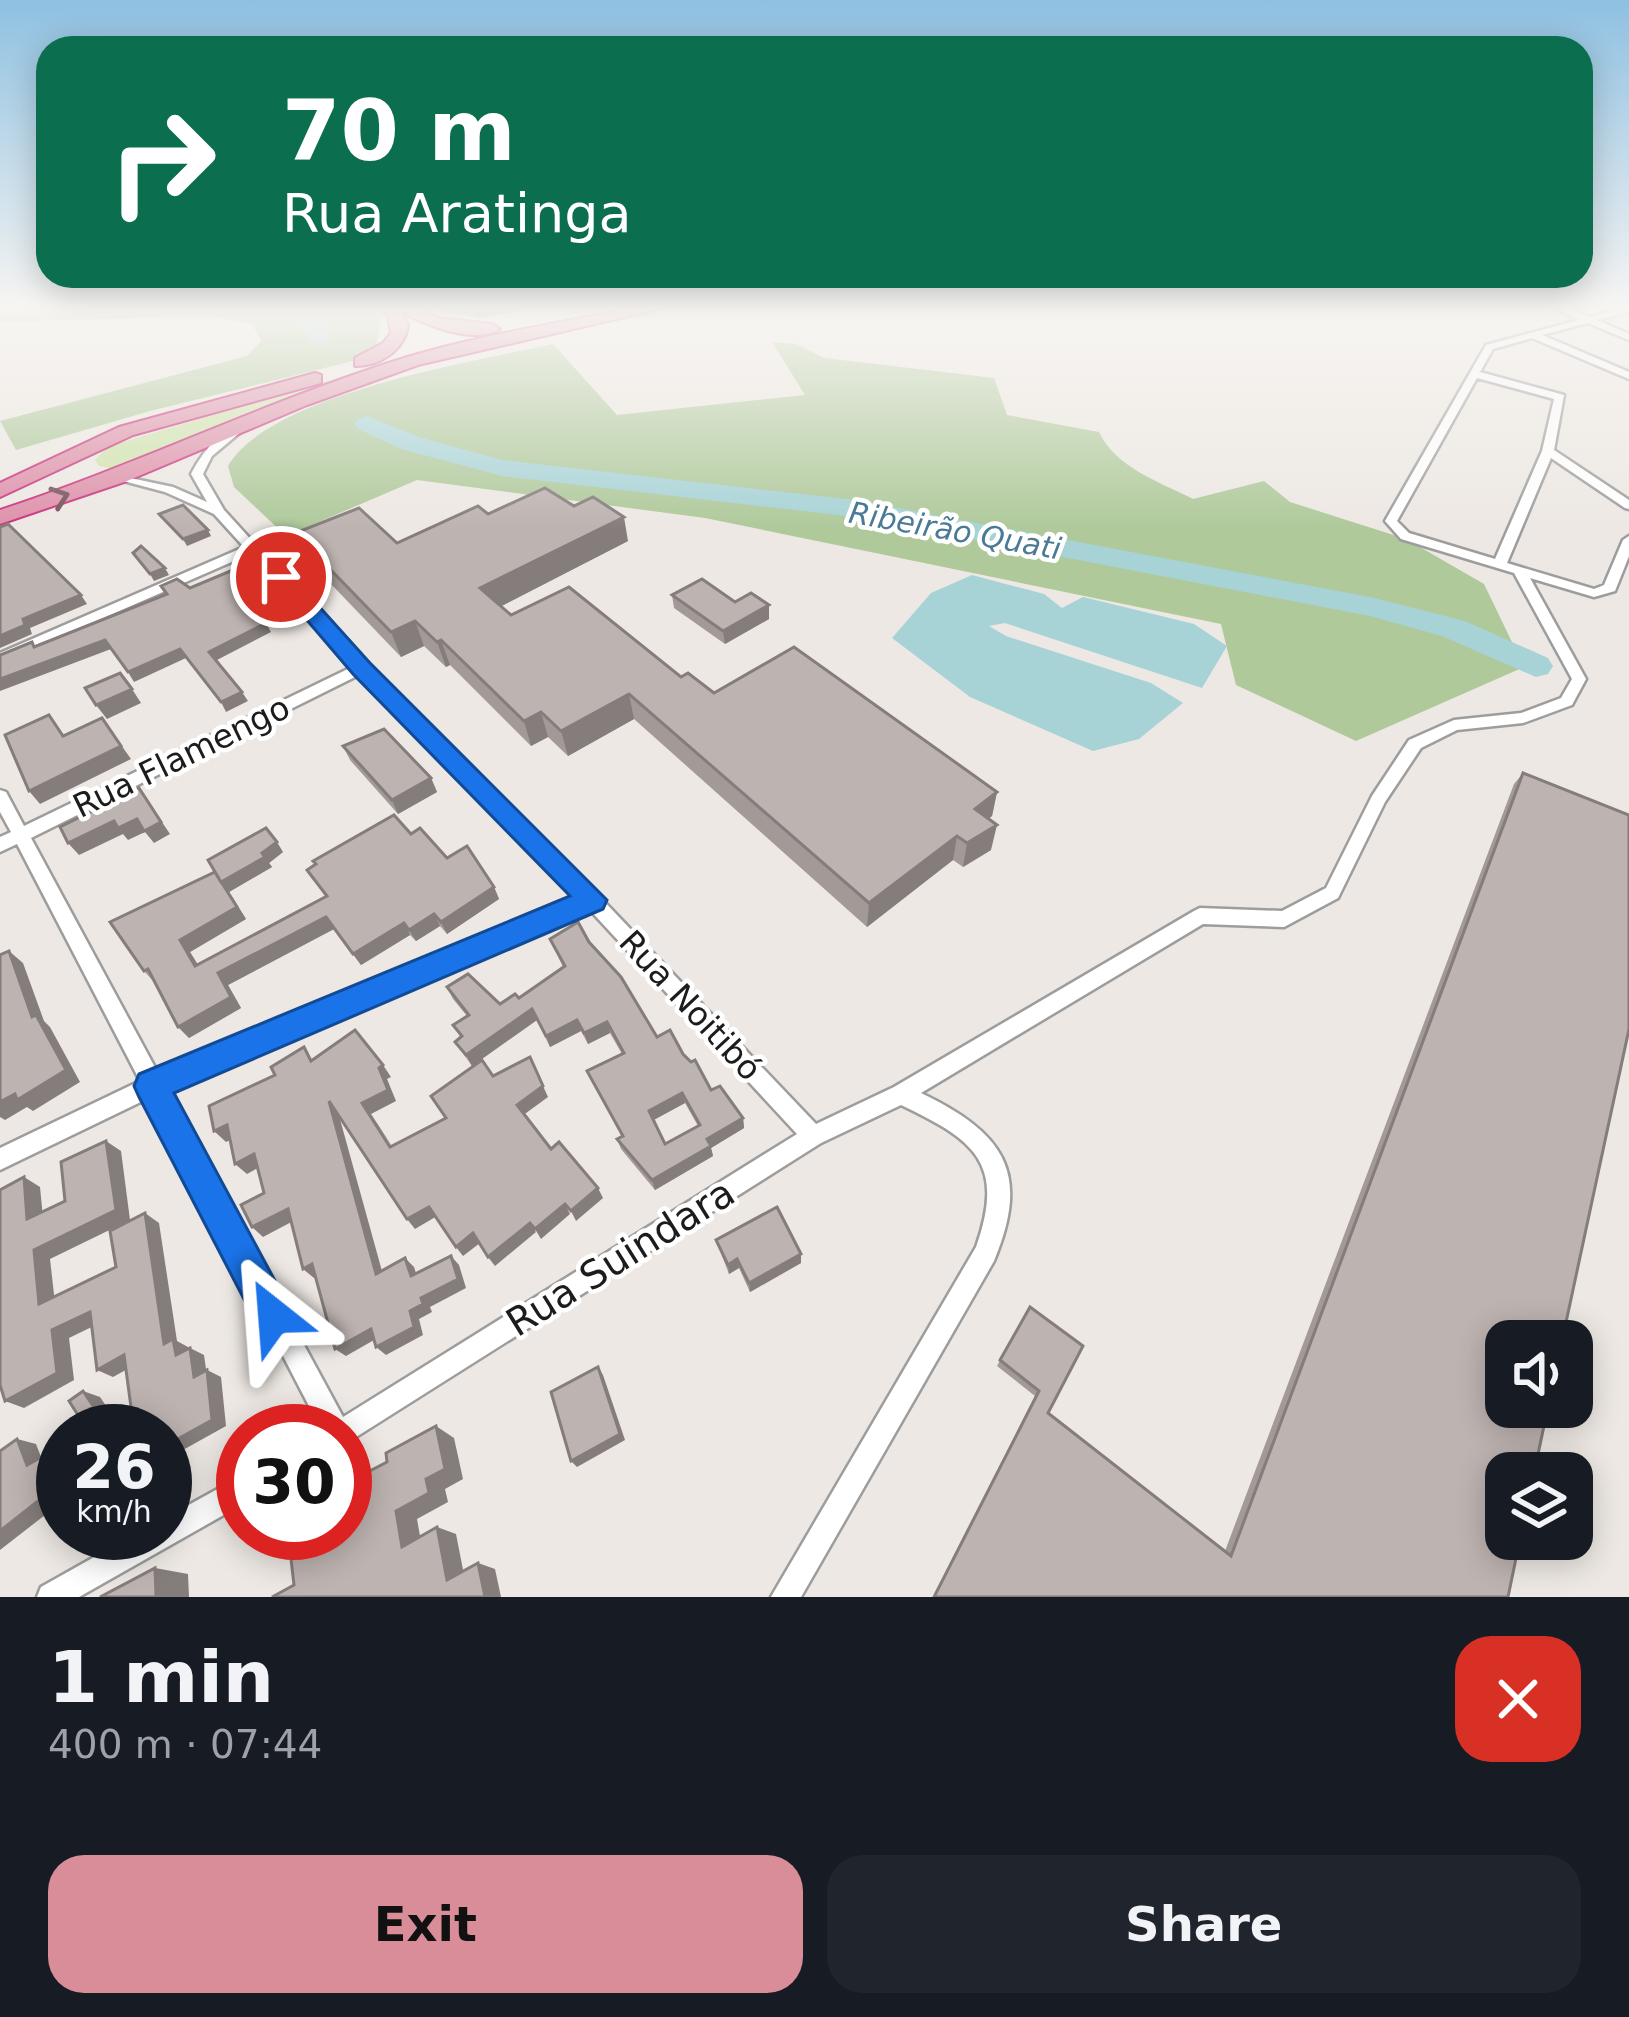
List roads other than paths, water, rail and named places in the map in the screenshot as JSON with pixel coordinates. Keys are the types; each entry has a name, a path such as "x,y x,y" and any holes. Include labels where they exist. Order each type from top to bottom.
{"highway":[{"path":"305,381 309,380"},
{"path":"0,491 126,430 311,380"},
{"path":"0,517 121,477 358,380"},
{"path":"121,477 89,470 85,463 97,447 126,430"}],"street":[{"path":"1471,380 1390,521 1406,536 1594,593 1610,588 1629,540"},
{"path":"1494,380 1560,398 1510,569"},
{"name":"Rua Noitibó","path":"240,428 199,467 197,481 219,512 362,668 592,900 814,1136"},
{"path":"1548,451 1629,506"},
{"name":"Rua Noitibó","path":"121,477 169,489 219,512"},
{"path":"0,658 254,547"},
{"name":"Rua Suindara","path":"372,1414 814,1136 901,1094 1200,916 1284,920 1332,893 1378,800 1415,744 1454,725 1523,718 1567,701 1579,680 1510,569"},
{"name":"Rua Flamengo","path":"10,840 362,668"},
{"path":"0,796 10,840 152,1086 322,1404"},
{"path":"0,1159 152,1086 592,900"},
{"path":"785,1597 986,1253 999,1216 1001,1181 996,1162 982,1143 959,1121 901,1094"},
{"path":"51,1597 216,1504"}],"water":[{"path":"972,575 1044,594 1062,608 1083,597 1194,624 1227,646 1202,688 1005,623 989,626 1006,636 1151,683 1183,703 1139,739 1093,751 970,697 892,638 931,593"}],"waterway":[{"name":"Ribeirão Quati","path":"367,424 410,443 502,468 855,509 1370,607 1453,629 1536,666"}]}
